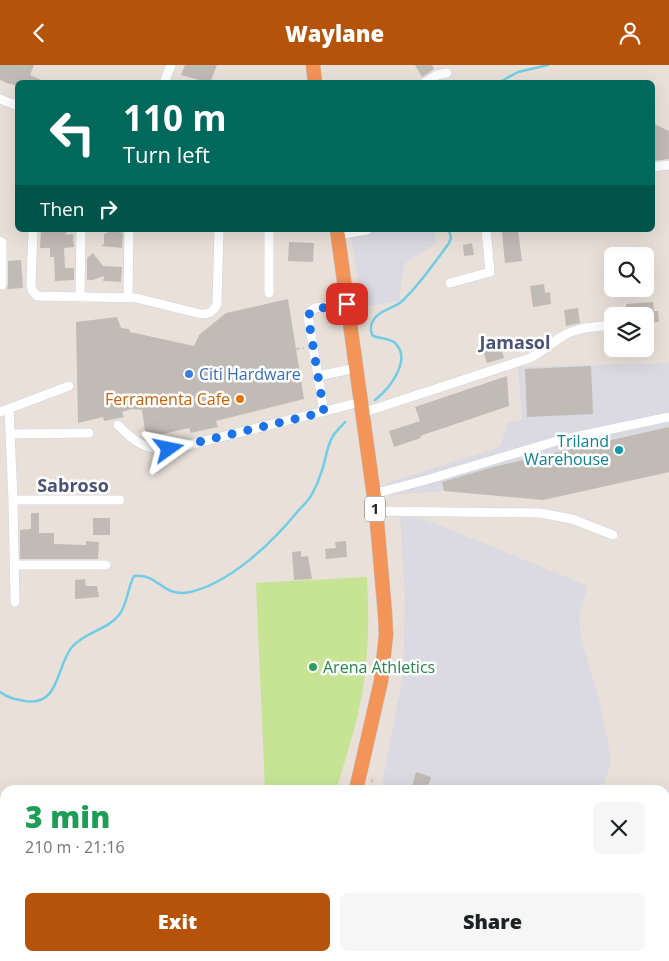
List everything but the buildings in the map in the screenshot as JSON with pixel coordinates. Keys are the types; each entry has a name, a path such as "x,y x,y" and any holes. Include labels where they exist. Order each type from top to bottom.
{"highway":[{"path":"313,65 315,80"},
{"name":"1","path":"337,232 376,511 385,614 384,657 376,710 357,785"}],"street":[{"path":"165,80 171,65"},
{"path":"428,80 436,75 447,73"},
{"path":"0,99 15,105"},
{"path":"655,167 669,165"},
{"path":"33,232 32,284 34,293 41,297 128,297 201,314 209,314 214,311 217,304 219,232"},
{"path":"80,297 81,232"},
{"path":"128,297 129,232"},
{"path":"269,232 269,293"},
{"path":"450,283 490,272 486,232"},
{"path":"0,241 2,242 2,285"},
{"path":"324,412 308,316 315,309 347,304"},
{"path":"118,425 137,443 149,448 169,449 324,412 361,408 530,358 573,331 604,326"},
{"path":"318,376 356,368"},
{"path":"14,602 10,434 4,411 68,386"},
{"path":"373,494 426,480 560,439 669,417"},
{"path":"10,434 89,433"},
{"path":"13,499 120,500"},
{"path":"376,511 540,513 572,519 613,535"},
{"path":"14,565 106,565"}],"shaded area":[{"path":"350,232 435,232 436,243 404,264 399,301 362,307"},
{"path":"669,363 669,472 543,500 444,491 389,495 387,483 500,447 508,422 522,420 518,367"},
{"path":"400,517 422,518 588,586 579,617 581,638 599,700 610,751 610,767 603,785 382,785 403,675 405,596"}],"green space":[{"name":"Arena Athletics","path":"367,577 368,633 363,688 355,725 338,785 265,785 256,583"}],"waterway":[{"path":"503,80 518,72 548,65"},
{"path":"375,400 397,374 401,358 400,350 393,341 373,336 371,325 381,313 401,302 433,266 449,243 451,238 450,232"},
{"path":"0,692 9,697 25,701 36,701 45,698 56,683 72,647 119,615 134,576 150,578 166,589 180,593 205,587 235,571 276,536 309,498 315,489 331,440 345,422"}],"place":[{"name":"Citi Hardware","path":"189,374"},
{"name":"Ferramenta Cafe","path":"240,399"},
{"name":"Triland Warehouse","path":"619,450"},
{"name":"Arena Athletics","path":"313,667"}],"district":[{"name":"Jamasol","path":"515,343"},
{"name":"Sabroso","path":"73,486"}],"route":[{"path":"169,449 324,412 308,316 315,309 347,304"}]}
